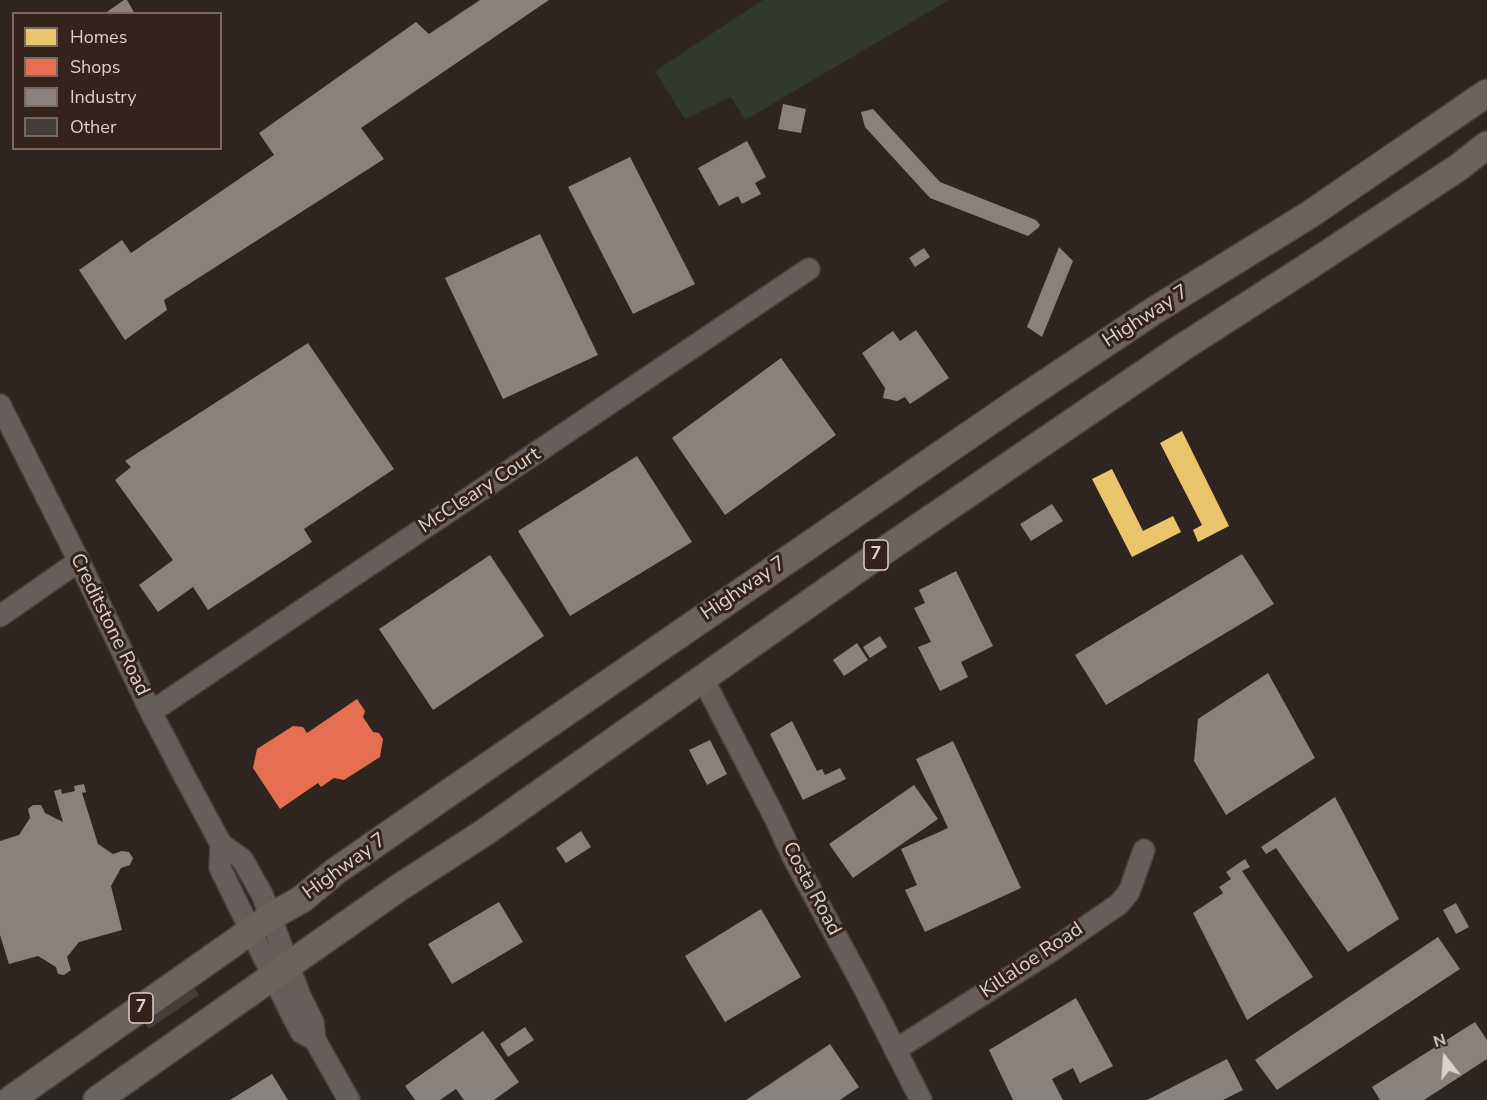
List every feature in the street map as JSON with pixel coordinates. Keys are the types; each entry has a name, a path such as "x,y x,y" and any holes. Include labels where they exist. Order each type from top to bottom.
{"main road":[{"name":"Highway 7","path":"10,1100 261,923 303,899 336,871 440,798 1016,403 1155,310 1309,215 1487,93"},
{"name":"7","path":"97,1100 397,890 485,832 875,556 1184,347 1458,167 1487,145"}],"street":[{"name":"McCleary Court","path":"151,712 808,269"},
{"name":"Creditstone Road","path":"0,405 79,561 151,712 222,844 242,859 262,894 261,923 282,972 301,1032 315,1040 349,1100"},
{"path":"0,615 79,561"},
{"name":"Costa Road","path":"702,677 793,857 861,982 921,1100"},
{"name":"Killaloe Road","path":"895,1050 1048,953 1119,904 1129,892 1144,850"}],"green space":[{"path":"763,0 949,0 745,120 731,97 685,119 655,71"}],"building: Homes":[{"path":"1182,431 1229,526 1198,542 1193,530 1202,525 1160,443"},
{"path":"1112,469 1143,531 1173,516 1181,532 1132,557 1092,479"}],"building: Shops":[{"path":"357,699 365,711 363,717 373,732 379,733 383,739 380,757 344,780 334,778 321,787 318,783 280,809 253,768 257,749 293,726 303,727 307,733"}],"building: Industry":[{"path":"127,0 134,12 107,12"},
{"path":"480,0 549,0 361,128 384,159 164,300 167,310 125,340 79,270 122,240 131,253 274,155 259,133 416,22 429,34"},
{"path":"783,104 806,109 801,133 778,129"},
{"path":"873,109 940,182 1036,220 1040,225 1038,228 1028,236 930,198 865,127 861,112"},
{"path":"747,141 766,177 755,183 761,194 742,204 738,196 719,206 698,168"},
{"path":"630,157 695,284 633,314 568,187"},
{"path":"540,234 598,355 503,399 445,278"},
{"path":"1059,247 1073,261 1042,337 1027,327"},
{"path":"924,248 930,257 915,267 909,258"},
{"path":"916,330 949,378 910,404 905,397 897,401 883,398 885,388 862,353 893,331 900,341"},
{"path":"308,343 394,469 304,529 312,542 208,610 193,587 158,612 139,585 173,560 115,480 131,467 125,461"},
{"path":"781,358 836,435 725,515 672,438"},
{"path":"637,456 692,542 570,616 518,531"},
{"path":"1052,504 1063,521 1031,541 1020,524"},
{"path":"1242,554 1274,604 1106,705 1075,655"},
{"path":"490,555 544,636 433,710 379,629"},
{"path":"956,571 993,646 961,662 968,677 940,691 918,647 931,642 914,608 925,603 919,590"},
{"path":"880,636 887,647 870,658 863,647"},
{"path":"857,643 868,660 844,676 833,660"},
{"path":"1268,673 1315,758 1226,815 1194,761 1198,719"},
{"path":"792,721 817,771 822,769 825,775 840,768 846,779 803,800 770,734"},
{"path":"710,740 727,774 707,785 689,750"},
{"path":"953,741 1021,888 925,932 905,890 917,885 901,849 948,828 916,759"},
{"path":"84,784 86,792 82,793 98,844 113,854 122,851 129,852 133,858 130,865 121,868 111,886 122,930 79,942 67,957 71,970 64,975 58,974 56,967 38,956 9,964 0,935 0,841 19,835 30,818 28,809 33,805 41,805 45,813 63,822 54,791 61,789 62,794 75,791 74,786"},
{"path":"914,785 938,819 853,878 829,844"},
{"path":"1335,797 1399,919 1348,952 1276,848 1266,854 1261,847"},
{"path":"581,831 591,847 566,863 556,848"},
{"path":"1245,859 1250,867 1242,871 1313,977 1247,1020 1193,913 1223,893 1219,887 1231,879 1226,872"},
{"path":"499,902 523,942 452,984 428,944"},
{"path":"1456,903 1469,927 1456,934 1443,910"},
{"path":"761,909 801,977 725,1022 685,956"},
{"path":"1438,937 1460,969 1277,1090 1255,1060"},
{"path":"1076,998 1113,1066 1080,1083 1073,1068 1052,1079 1063,1100 1013,1100 989,1050"},
{"path":"1475,1022 1487,1040 1487,1059 1424,1100 1380,1100 1372,1087"},
{"path":"525,1027 534,1040 508,1057 500,1044"},
{"path":"483,1031 519,1082 494,1100 464,1100 456,1089 440,1100 415,1100 405,1086"},
{"path":"830,1044 859,1087 840,1100 746,1100"},
{"path":"1227,1059 1243,1090 1223,1100 1147,1100"},
{"path":"272,1074 288,1100 230,1100"}],"building: Other":[{"path":"193,986 199,995 149,1029 143,1021"}]}
